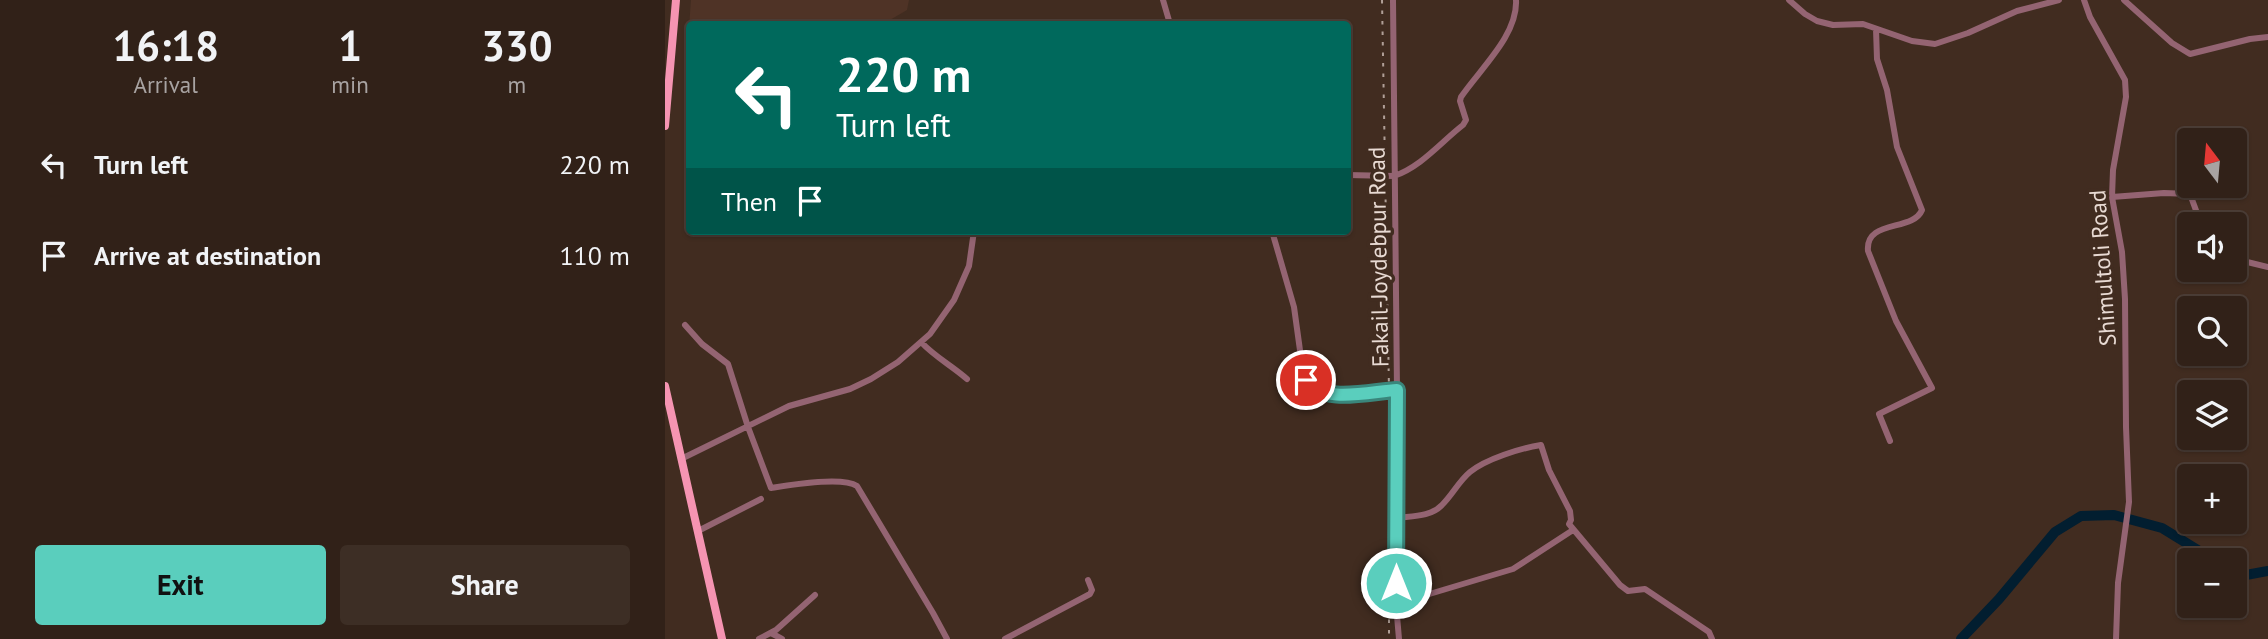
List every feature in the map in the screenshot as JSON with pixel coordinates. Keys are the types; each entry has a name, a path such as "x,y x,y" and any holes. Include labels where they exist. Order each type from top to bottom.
{"main road":[{"path":"665,126 668,47 676,0"},
{"path":"665,389 722,639"}],"street":[{"path":"1163,0 1169,21"},
{"name":"Fakail-Joydebpur Road","path":"1393,0 1396,604 1399,639"},
{"path":"1351,175 1394,176 1414,167 1463,125 1466,120 1461,97 1504,38 1514,20 1516,0"},
{"path":"1789,0 1817,21 1863,24 1924,44 1935,44 1968,33 2017,11 2059,0"},
{"name":"Shimultoli Road","path":"2084,0 2090,17 2125,80 2126,97 2113,170 2112,197 2122,252 2125,299 2129,502 2128,525 2118,583 2116,639"},
{"path":"2124,0 2172,43 2190,54 2268,37"},
{"path":"1877,29 1877,58 1887,90 1897,147 1922,209 1915,219 1883,229 1871,236 1867,243 1868,251 1896,321 1932,388 1879,414 1890,441"},
{"path":"2112,197 2173,192 2190,194 2197,212"},
{"path":"681,459 789,406 850,389 898,362 930,334 954,300 969,266 973,235"},
{"path":"1273,235 1294,307 1303,372 1309,384 1321,392 1342,395 1397,390"},
{"path":"2247,262 2268,267"},
{"path":"685,324 702,344 727,364 771,488 845,482 857,486 947,639"},
{"path":"921,342 935,357 945,360 967,379"},
{"path":"1397,518 1427,514 1436,510 1458,483 1482,464 1538,444 1543,446 1549,470 1570,511 1569,524 1620,585 1628,591 1645,589 1709,632 1712,639"},
{"path":"698,531 761,499"},
{"path":"1396,604 1513,569 1573,530"},
{"path":"1005,639 1090,594 1092,590 1089,580"},
{"path":"759,639 771,633 815,595"},
{"path":"771,633 782,639"}],"shaded area":[{"path":"691,0 909,0 907,10 888,21 689,21"}],"waterway":[{"path":"1961,639 1999,599 2055,532 2081,516 2114,515 2162,528 2194,548"},
{"path":"2247,575 2268,571"}],"railway":[{"path":"1382,0 1389,390 1389,639"}],"route":[{"path":"1306,380 1314,390 1342,395 1397,390 1396,583"}]}
